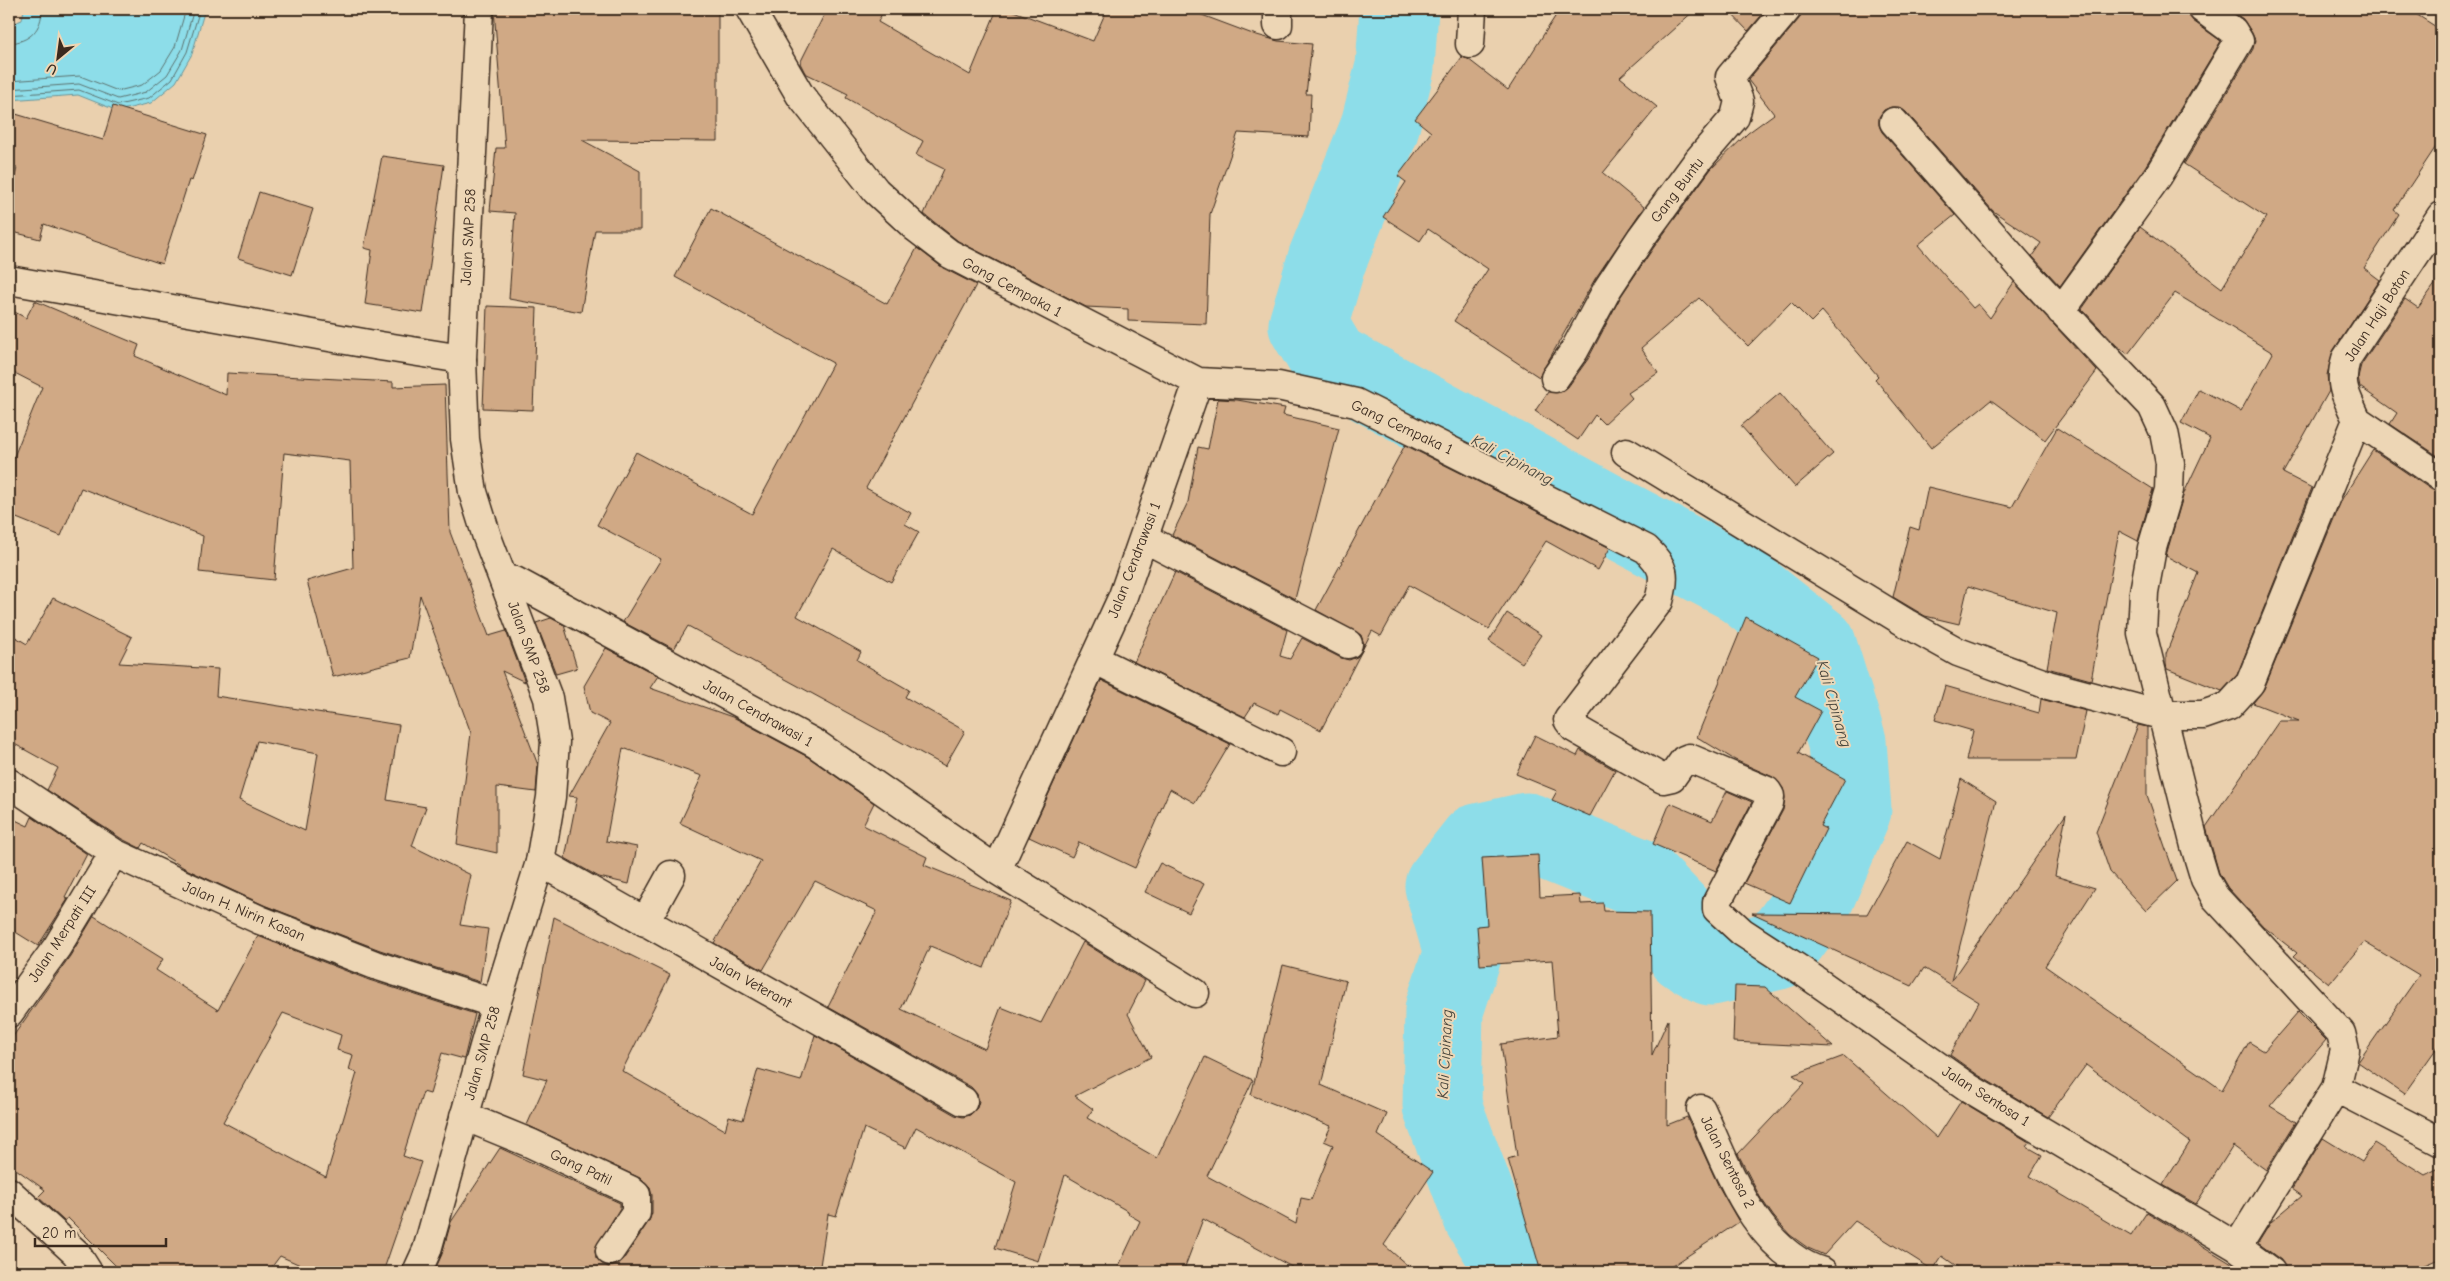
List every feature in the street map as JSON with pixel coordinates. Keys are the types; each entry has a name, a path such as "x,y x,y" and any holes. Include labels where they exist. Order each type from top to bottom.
{"street":[{"name":"Jalan SMP 258","path":"417,1272 427,1250 496,1004 540,862 551,797 555,742 548,698 505,580 487,537 473,492 465,439 462,359 479,9"},
{"name":"Gang Cempaka 1","path":"750,9 800,95 876,191 916,228 950,254 1198,382 1278,386 1356,403 1646,549 1655,557 1661,566 1664,577 1659,600 1568,720 1574,728 1663,779 1672,776 1684,760 1689,758 1767,791 1770,796 1769,803 1717,902"},
{"path":"1470,44 1472,9"},
{"name":"Gang Buntu","path":"1555,378 1641,238 1699,159 1735,117 1739,101 1731,85 1730,77 1787,9"},
{"path":"2061,311 2158,176 2239,41 2233,31 2203,9"},
{"path":"1894,122 2061,311 2152,406 2164,432 2170,462 2169,490 2152,548 2144,592 2142,634 2161,715 2205,879 2215,897 2341,1033 2345,1050 2336,1088 2237,1248"},
{"name":"Jalan Haji Boton","path":"2357,420 2342,383 2341,376 2346,359 2441,216"},
{"path":"9,280 462,359"},
{"name":"Jalan Cendrawasi 1","path":"997,870 1123,596 1198,382"},
{"path":"1626,452 1906,623 1958,652 2048,685 2161,715 2203,715 2229,706 2250,683 2357,420 2441,477"},
{"path":"1144,538 1348,644"},
{"name":"Jalan Cendrawasi 1","path":"505,580 515,581 816,744 997,870 1195,993"},
{"path":"1094,659 1281,752"},
{"name":"Jalan H. Nirin Kasan","path":"9,783 114,853 260,920 375,964 496,1004"},
{"name":"Jalan Merpati III","path":"9,1013 57,947 114,853"},
{"name":"Jalan Veterant","path":"540,862 963,1101"},
{"path":"645,922 671,876"},
{"name":"Jalan Sentosa 1","path":"1717,902 1717,909 1723,916 1766,949 1802,970 1969,1088 2237,1248 2271,1272"},
{"path":"2336,1088 2441,1142"},
{"name":"Jalan Sentosa 2","path":"1701,1108 1739,1192 1767,1234 1784,1251 1813,1269 1823,1272"},
{"name":"Gang Patil","path":"464,1116 530,1143 630,1190 636,1195 636,1214 610,1251"},
{"path":"9,1192 76,1253 88,1272"}],"water":[{"path":"24,9 205,9 192,54 176,82 151,103 118,111 78,95 9,100 9,25 22,20"}],"building":[{"path":"494,9 718,9 718,141 582,140 640,171 640,230 595,230 581,312 509,299 515,213 490,211 496,148 505,148"},
{"path":"827,9 884,9 878,22 970,75 997,9 1008,9 1093,41 1107,9 1186,9 1250,33 1278,41 1312,44 1306,94 1311,94 1309,137 1238,133 1210,214 1206,324 1128,321 1128,309 1086,307 958,241 924,214 944,169 916,155 923,141 846,98 848,94 805,73 800,63"},
{"path":"1560,9 1696,9 1620,77 1657,107 1603,173 1644,207 1595,279 1539,377 1454,321 1488,269 1428,229 1420,241 1383,217 1406,182 1398,176 1431,132 1415,119 1462,57 1468,59 1508,90"},
{"path":"1727,9 1767,9 1748,31"},
{"path":"1802,9 2188,9 2189,16 2193,21 2221,41 2145,167 2060,286 2032,256 2041,243 1993,211 1906,112 1899,107 1891,107 1884,110 1879,117 1879,125 1882,132 1955,215 1918,245 1973,308 1978,304 1990,318 2014,282 2097,371 2045,440 1991,400 1931,448 1875,379 1878,376 1822,311 1811,322 1791,302 1748,346 1699,298 1641,348 1658,373 1628,393 1632,398 1604,424 1595,415 1578,440 1535,411 1548,392 1561,392 1568,387 1588,359 1621,296 1711,169 1748,133 1774,114 1748,80 1799,19"},
{"path":"2229,9 2408,9 2441,30 2441,139 2394,210 2399,214 2364,268 2380,280 2333,351 2327,375 2329,391 2283,473 2312,488 2237,675 2222,691 2167,669 2166,664 2166,654 2198,573 2166,556 2184,493 2210,438 2181,423 2199,389 2241,411 2273,353 2175,293 2128,354 2117,346 2082,309 2140,227 2222,288 2266,217 2184,164 2253,49 2255,40 2252,33 2243,19"},
{"path":"113,106 207,135 192,181 189,180 162,264 44,224 40,239 9,231 9,201 17,168 9,165 9,112 103,140"},
{"path":"382,156 444,165 423,313 365,304 372,250 364,248"},
{"path":"259,192 313,209 292,275 238,258"},
{"path":"711,208 887,304 917,248 943,268 976,285 866,488 911,513 905,524 919,532 891,582 833,549 797,616 861,652 857,660 909,690 905,697 965,731 945,766 688,626 674,649 623,622 661,559 597,525 636,452 752,514 833,363 675,277"},
{"path":"2441,276 2441,458 2390,424 2397,413 2360,387 2358,377 2361,365 2405,299 2418,308"},
{"path":"35,301 139,345 135,356 226,395 227,373 393,382 393,387 445,385 450,532 489,636 506,631 525,682 502,671 538,765 536,792 497,787 497,853 457,844 471,733 420,595 410,658 333,677 307,581 353,568 350,461 284,453 274,580 199,572 203,536 81,488 61,536 9,515 9,469 42,387 9,370 9,309 26,318"},
{"path":"487,306 537,308 533,410 483,408"},
{"path":"1780,393 1833,454 1795,487 1741,426"},
{"path":"1218,399 1237,400 1285,408 1283,415 1339,428 1295,599 1172,535 1188,502 1198,447 1208,449"},
{"path":"2057,428 2153,489 2138,541 2119,531 2091,680 2047,668 2057,613 1968,586 1959,624 1925,616 1893,597 1910,527 1919,530 1928,487 2012,507"},
{"path":"1405,445 1610,548 1598,570 1546,541 1489,629 1409,585 1381,636 1372,631 1362,650 1364,644 1361,635 1316,610"},
{"path":"2373,450 2432,490 2441,492 2441,1042 2404,1094 2358,1062 2419,975 2364,942 2329,984 2294,956 2297,953 2264,927 2228,888 2219,873 2206,827 2279,721 2299,721 2253,703 2264,689 2342,499"},
{"path":"1175,572 1287,630 1280,656 1290,659 1302,638 1341,658 1349,660 1357,657 1361,652 1321,730 1280,709 1278,714 1254,703 1245,717 1134,662"},
{"path":"53,598 132,637 119,663 218,669 216,696 399,725 387,800 426,807 412,846 471,875 460,925 488,929 480,982 380,950 266,906 186,869 143,843 140,848 122,839 47,790 58,768 9,741 9,633 27,644","holes":["257,741 318,753 305,831 239,800"]},
{"path":"1507,613 1541,635 1522,663 1489,641"},
{"path":"1746,617 1818,657 1795,697 1821,711 1798,753 1845,779 1820,826 1826,829 1790,903 1744,883 1783,810 1785,798 1783,788 1773,777 1735,760 1697,737"},
{"path":"551,618 564,625 577,668 556,674 536,623"},
{"path":"606,648 658,676 650,688 735,718 808,757 874,803 863,825 927,857 924,865 1011,901 984,968 930,946 901,1009 985,1049 1001,1007 1041,1023 1083,942 1145,981 1128,1014 1151,1057 1075,1096 1093,1109 1087,1118 1157,1158 1205,1057 1253,1080 1207,1176 1296,1224 1301,1198 1311,1200 1333,1145 1324,1141 1331,1126 1251,1095 1283,965 1346,981 1321,1085 1387,1114 1378,1135 1433,1172 1384,1245 1415,1272 1301,1272 1203,1219 1183,1272 1116,1272 1140,1221 1128,1214 1129,1212 1065,1175 1038,1261 995,1248 1016,1182 916,1127 906,1148 864,1128 836,1216 828,1214 819,1272 434,1272 442,1254 451,1222 500,1148 620,1203 620,1208 595,1249 596,1258 602,1264 609,1267 617,1265 623,1260 649,1221 652,1213 650,1188 640,1178 527,1125 547,1080 523,1074 554,917 670,975 622,1071 725,1130 729,1116 743,1120 758,1069 801,1081 815,1035 955,1115 963,1117 970,1115 977,1108 979,1101 977,1094 971,1087 828,1007 877,911 815,881 763,970 714,943 761,861 680,823 702,776 623,748 606,841 637,847 629,884 599,877 565,858 577,797 569,796 610,723 590,713 584,686"},
{"path":"1101,680 1230,744 1195,803 1170,789 1135,868 1079,842 1072,857 1029,837"},
{"path":"1945,686 2039,713 2041,699 2086,711 2076,760 1966,760 1973,731 1935,720"},
{"path":"2138,725 2147,727 2147,795 2177,881 2146,911 2110,872 2096,832"},
{"path":"1535,735 1577,756 1580,750 1615,770 1590,816 1552,800 1557,791 1516,774"},
{"path":"1961,779 1996,801 1951,981 2066,814 2055,876 2095,888 2045,966 2222,1090 2249,1042 2264,1051 2298,1012 2326,1040 2270,1106 2296,1122 2266,1170 2233,1146 2196,1204 2163,1185 2190,1142 2086,1065 2048,1117 1978,1075 1950,1055 1979,1002 1924,968 1912,986 1752,913 1867,914 1907,841 1940,859"},
{"path":"1727,791 1752,802 1716,871 1653,844 1670,803 1712,821"},
{"path":"9,817 28,826 32,817 87,854 65,897 68,899 38,946 9,928"},
{"path":"1538,855 1540,897 1580,895 1581,904 1603,903 1604,911 1650,912 1652,1055 1668,1020 1667,1125 1687,1117 1719,1187 1739,1222 1663,1272 1541,1272 1508,1159 1517,1156 1501,1044 1558,1036 1552,960 1480,965 1477,926 1487,925 1482,858"},
{"path":"1160,863 1204,884 1189,913 1145,892"},
{"path":"94,916 163,959 156,970 218,1010 258,936 369,980 475,1014 464,1059 442,1053 430,1094 423,1092 403,1156 421,1162 383,1272 316,1272 280,1256 268,1272 122,1272 68,1218 64,1221 38,1197 45,1190 9,1164 9,1042 70,956","holes":["283,1013 341,1035 337,1050 353,1055 349,1070 357,1073 326,1177 223,1122"]},
{"path":"1735,986 1765,987 1833,1047 1733,1042"},
{"path":"1844,1056 1937,1138 1961,1101 2029,1142 2026,1146 2042,1155 2030,1176 2131,1236 2147,1212 2245,1272 1965,1272 1942,1256 1933,1270 1855,1221 1824,1255 1808,1248 1790,1235 1774,1217 1760,1197 1738,1154 1805,1083 1793,1075"},
{"path":"2323,1138 2362,1162 2374,1143 2425,1175 2441,1167 2441,1258 2408,1272 2286,1272 2281,1260 2258,1243 2271,1222 2302,1196 2292,1189"}],"waterway":[{"name":"Kali Cipinang","path":"1399,9 1395,67 1379,130 1327,260 1308,325 1330,362 1739,583 1817,645 1847,742 1852,810 1812,904 1778,950 1711,966 1686,952 1674,913 1640,878 1527,832 1478,843 1444,886 1463,952 1444,1010 1442,1106 1483,1217 1518,1272"}]}
